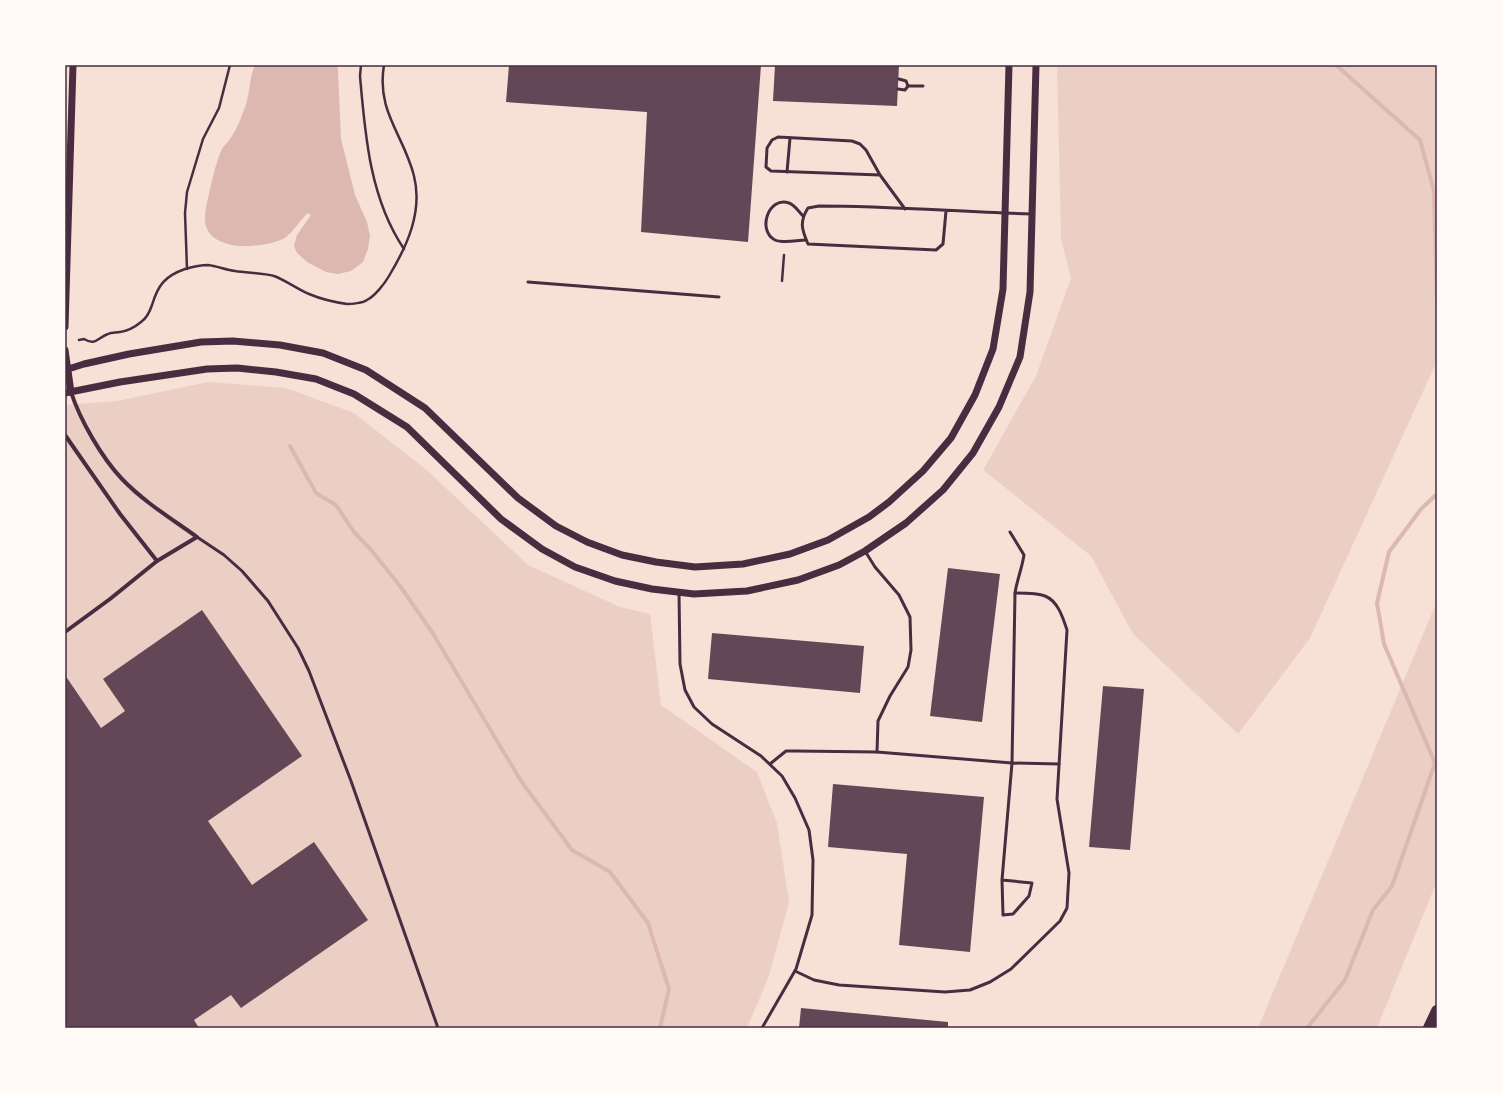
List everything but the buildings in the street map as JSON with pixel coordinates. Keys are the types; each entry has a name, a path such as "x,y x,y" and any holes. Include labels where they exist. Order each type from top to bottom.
{"highway":[{"path":"1429,1028 1437,1011"}],"street":[{"path":"65,327 73,65"},
{"path":"66,370 84,364 129,354 201,342 233,341 280,345 323,353 366,370 425,408 518,498 556,526 586,542 622,555 656,562 695,566 743,564 790,554 828,540 869,517 889,502 923,471 951,438 975,395 993,349 1003,289 1009,65"},
{"path":"68,392 120,382 207,369 237,368 276,372 316,379 354,394 407,427 501,519 542,549 575,567 615,581 652,589 694,594 747,591 798,580 840,565 865,551 906,523 943,490 973,454 999,407 1020,357 1030,292 1036,65"},
{"path":"65,350 68,392 78,412 107,460 140,496 198,537 157,561 110,599 65,632"},
{"path":"65,435 120,514 157,561"}],"lane":[{"path":"899,79 906,81 908,86"},
{"path":"898,89 905,90 908,86 923,86"},
{"path":"880,175 771,171 766,167 767,148 772,140 778,137 852,141 860,144 866,150 880,175 904,209"},
{"path":"787,172 790,138"},
{"path":"803,216 791,204 783,202 769,210 766,218 766,225 769,233 774,239 781,242 806,240"},
{"path":"946,211 943,244 936,250 808,244 802,228 803,216 808,208 819,206 1033,214"},
{"path":"528,282 719,297"},
{"path":"1002,880 1032,883 1029,896 1013,914 1003,915 1002,880 1012,763 1016,593 1018,577 1022,568 1024,555 1010,532"},
{"path":"198,537 224,555 242,571 268,600 298,648 312,678 351,781 438,1028"},
{"path":"865,551 875,567 899,595 910,617 911,624 911,650 908,667 890,696 878,721 877,752"},
{"path":"679,592 680,664 685,690 694,707 712,724 761,756 782,776 804,817 809,830 813,860 812,915 795,971 762,1028"},
{"path":"795,971 814,980 839,984 945,992 970,990 990,982 1010,969 1060,921 1067,908 1070,873 1057,799 1067,630 1063,616 1052,602 1044,596 1016,593"},
{"path":"770,764 786,751 877,752 1012,763 1059,764"}],"path":[{"path":"187,268 185,213 187,192 203,139 219,108 230,65"},
{"path":"361,65 360,76 367,149 385,214 393,234 404,250"},
{"path":"79,340 84,339 89,342 94,342 105,335 131,328 143,322 149,312 158,287 166,278 193,266 208,265 234,271 272,276 288,282 308,294 327,301 349,304 367,301 384,284 404,250 413,225 417,202 414,177 384,102 382,76 384,65"},
{"path":"782,281 784,255"}],"shaded area":[{"path":"255,65 337,65 341,139 355,195 367,222 370,236 368,249 363,262 351,271 338,274 326,272 307,262 297,253 294,246 297,235 311,215 308,213 286,237 268,244 252,246 232,245 213,237 208,231 205,217 206,208 215,170 222,149 229,141 241,118 247,102"},
{"path":"1057,65 1437,65 1437,361 1310,638 1238,734 1133,634 1091,556 983,470 1036,376 1071,278 1061,239"},
{"path":"208,382 286,388 354,413 429,472 528,565 620,607 650,614 661,705 757,772 777,823 789,902 769,976 747,1028 65,1028 65,405 117,401"},
{"path":"1437,601 1437,881 1377,1028 1258,1028"}],"waterway":[{"path":"1336,65 1420,140 1434,191 1437,302"},
{"path":"290,446 316,493 336,505 354,532 372,551 400,586 432,632 521,781 572,850 610,872 648,923 669,989 660,1028"},
{"path":"1307,1028 1345,980 1373,910 1392,886 1435,763 1384,644 1377,603 1389,552 1421,509 1437,494"}]}
